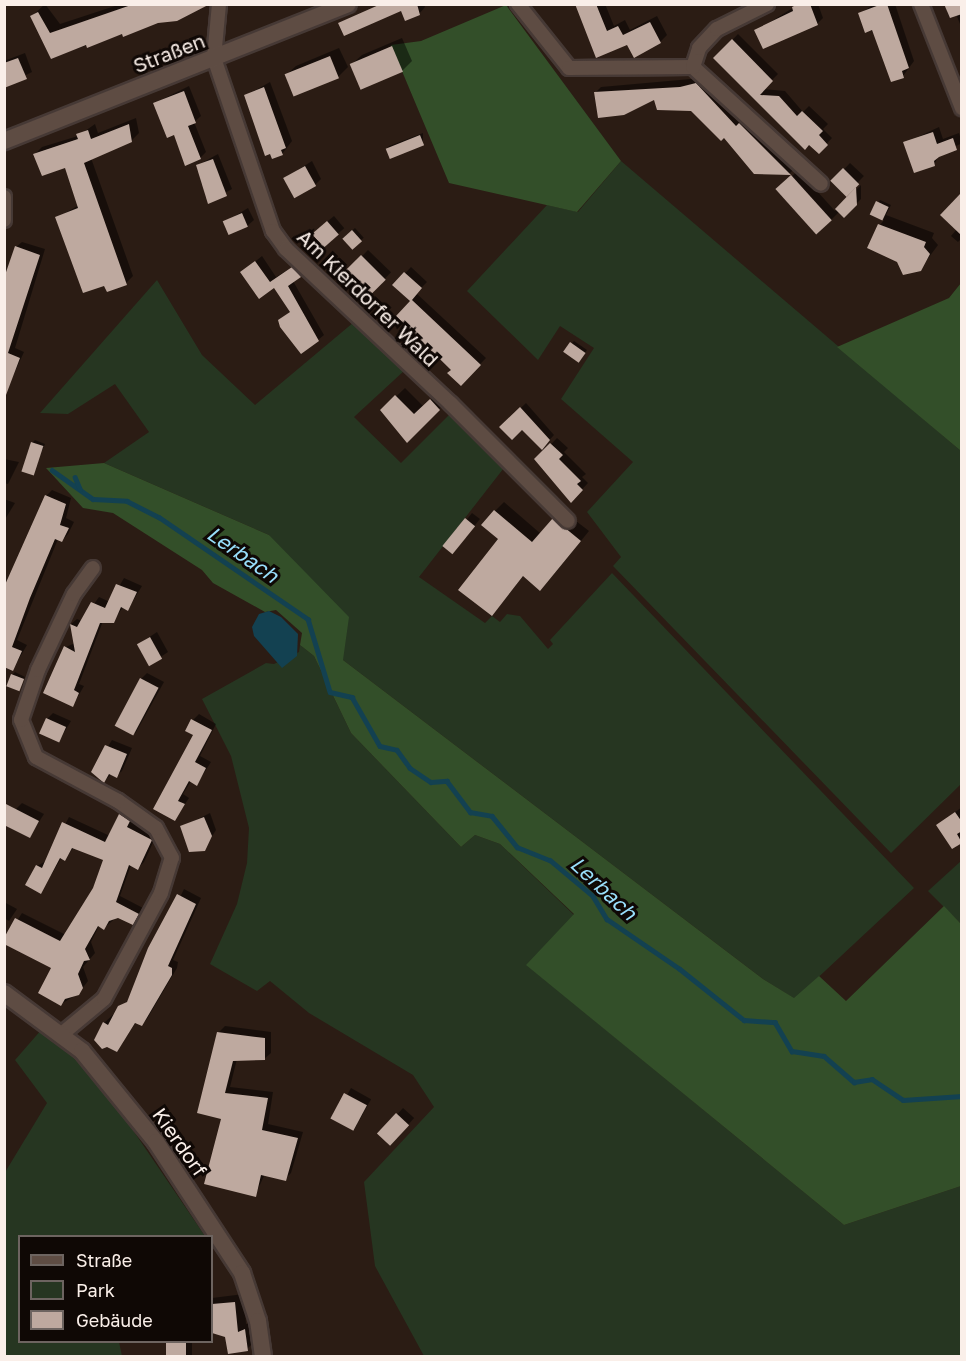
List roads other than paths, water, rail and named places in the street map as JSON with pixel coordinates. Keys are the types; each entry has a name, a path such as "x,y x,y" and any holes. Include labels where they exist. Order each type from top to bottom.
{"main road":[{"name":"Straßen","path":"4,141 348,4"},
{"name":"Kierdorf","path":"4,993 63,1033 117,1091 228,1248 251,1296 263,1356"}],"street":[{"path":"214,58 219,4"},
{"path":"518,4 569,68 693,67 821,184"},
{"path":"693,67 699,48 717,29 767,4"},
{"path":"921,4 962,108"},
{"name":"Am Kierdorfer Wald","path":"214,58 273,231 286,249 451,404 568,520"},
{"path":"4,197 4,220"},
{"path":"63,1033 104,999 161,893 172,858 156,828 118,801 36,757 21,720 38,670 74,594 93,568"}],"water":[{"path":"269,611 281,617 298,634 297,656 282,668 254,636 252,627 259,614"}],"waterway":[{"name":"Lerbach","path":"52,470 93,499 127,501 159,517 308,619 330,692 352,697 380,746 397,750 410,768 431,782 447,781 470,812 492,816 517,847 550,860 593,896 607,919 680,969 744,1020 775,1022 792,1051 824,1056 854,1082 872,1079 903,1100 962,1096"},
{"path":"75,477 80,489"}]}
